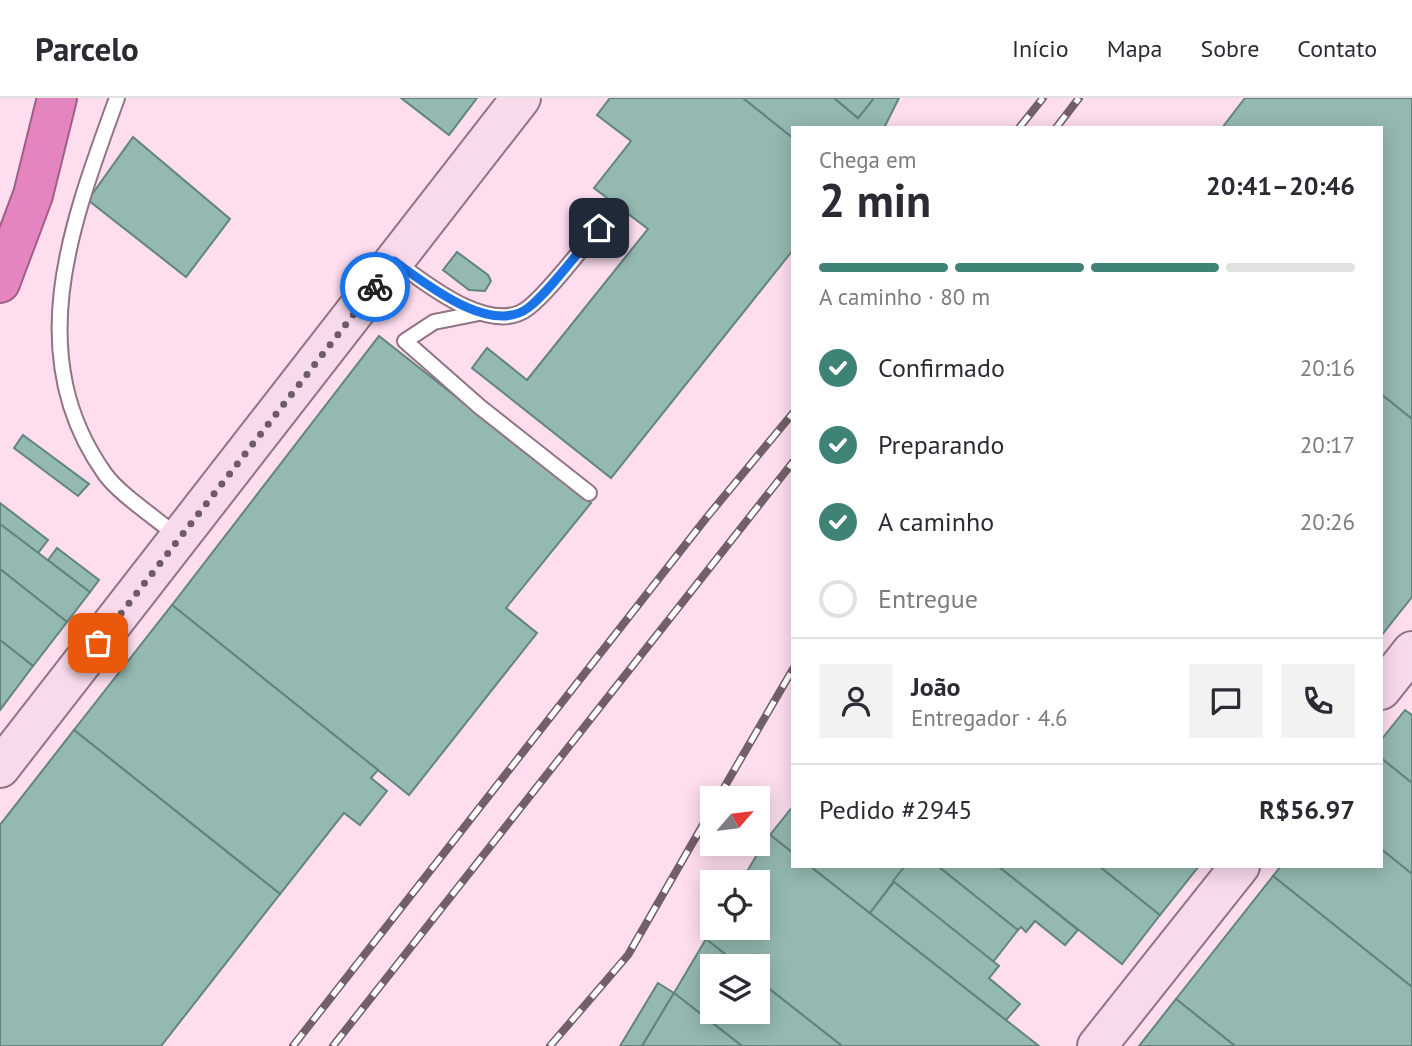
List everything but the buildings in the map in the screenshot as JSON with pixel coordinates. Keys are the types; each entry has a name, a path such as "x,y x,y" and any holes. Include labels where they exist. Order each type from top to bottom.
{"highway":[{"path":"0,283 33,195 57,98"}],"main road":[{"path":"0,768 521,98"},
{"path":"1383,687 1412,651"},
{"path":"1097,1046 1238,868"}],"lane":[{"path":"117,98 78,204 61,283 60,361 74,423 107,477 179,538"},
{"path":"394,261 429,286 479,313 505,317 527,309 599,228"},
{"path":"479,313 434,322 405,341 489,414 590,493"}],"railway":[{"path":"1021,126 1043,98"},
{"path":"1058,126 1079,98"},
{"path":"293,1046 707,517 791,415"},
{"path":"333,1046 791,465"},
{"path":"725,786 791,672"},
{"path":"550,1046 628,955 700,830"}],"way so far":[{"path":"98,643 375,287"}],"route":[{"path":"375,287 394,261 429,286 479,313 505,317 527,309 599,228"}]}
